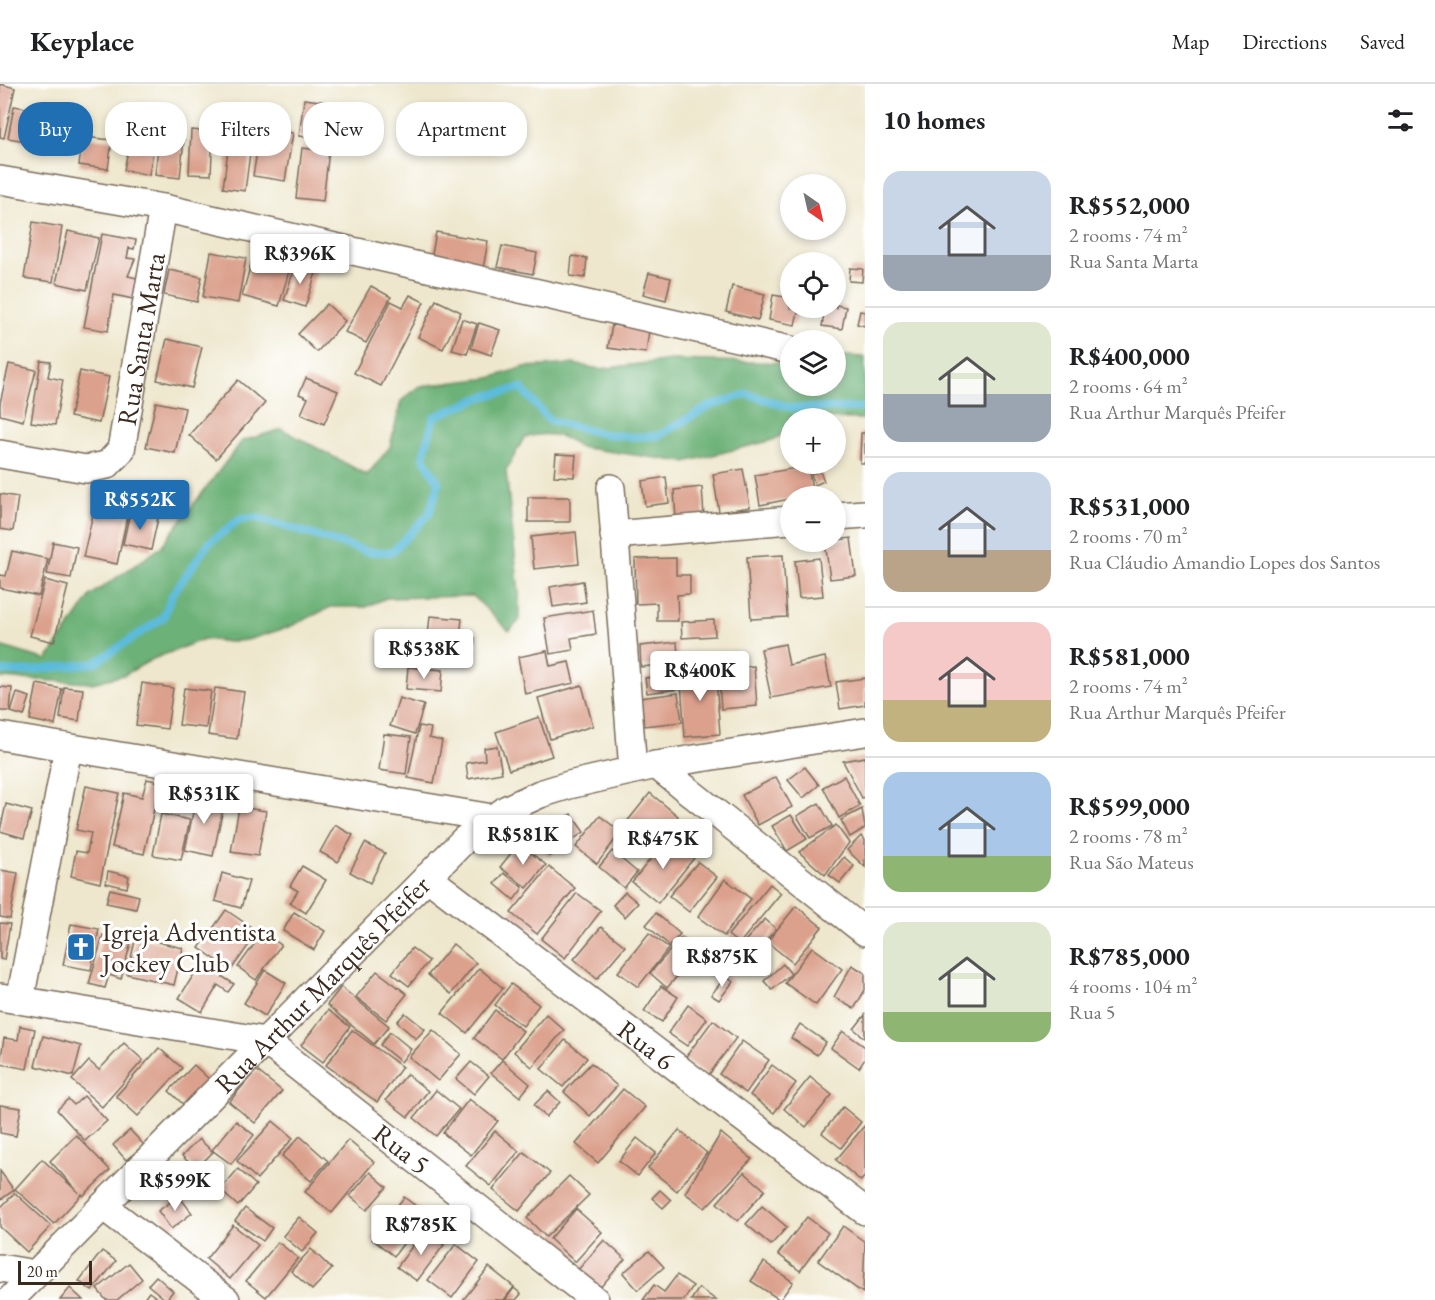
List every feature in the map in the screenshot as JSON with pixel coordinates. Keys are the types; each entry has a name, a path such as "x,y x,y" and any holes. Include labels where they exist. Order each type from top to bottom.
{"street":[{"path":"0,180 163,208 780,348"},
{"name":"Rua Santa Marta","path":"0,454 86,469 106,465 121,450 163,208"},
{"path":"611,488 644,768 865,932"},
{"path":"846,515 865,514"},
{"path":"615,535 780,521"},
{"name":"Rua Arthur Marquês Pfeifer","path":"10,1300 464,840 492,818 540,794 644,768 865,732"},
{"path":"0,736 492,818"},
{"path":"68,748 10,998 265,1041"},
{"name":"Rua 6","path":"427,878 865,1211"},
{"name":"Rua 5","path":"265,1041 595,1300"},
{"path":"103,1206 226,1300"},
{"path":"0,1268 35,1274"}],"green space":[{"path":"846,356 865,357 865,419 846,419 846,408 780,408 780,436 773,440 685,462 578,447 560,436 538,435 524,438 506,471 519,592 519,621 509,631 473,596 386,598 366,607 331,607 289,627 247,640 228,642 204,639 153,659 124,675 92,683 0,678 0,646 47,660 91,595 160,548 242,441 282,429 367,475 390,447 401,401 420,386 490,378 524,367 573,364 600,369 671,360 780,363 780,396 846,396"}],"building":[{"path":"0,84 15,88 4,138 0,137"},
{"path":"304,99 327,102 304,102"},
{"path":"14,106 18,107 18,140 8,138"},
{"path":"303,106 303,137 299,136"},
{"path":"191,130 199,131 199,156 212,156 211,175 189,174"},
{"path":"93,138 105,139 105,156 110,156 108,169 79,165 80,156 93,156"},
{"path":"302,148 303,156 328,156 323,201 296,198"},
{"path":"127,156 152,156 149,175 124,170"},
{"path":"157,156 182,156 180,178 155,175"},
{"path":"227,156 250,156 245,191 223,188"},
{"path":"256,156 289,156 285,181 253,176"},
{"path":"33,222 62,227 53,282 24,278"},
{"path":"68,231 99,238 87,290 56,283"},
{"path":"436,232 488,241 483,269 431,260"},
{"path":"102,234 136,240 134,249 129,248 127,258 135,259 128,276 137,278 133,299 114,295 108,331 84,327"},
{"path":"502,246 537,253 533,274 497,267"},
{"path":"211,252 246,258 238,303 203,297"},
{"path":"254,253 291,264 279,306 242,296"},
{"path":"572,256 587,258 585,278 570,276"},
{"path":"296,263 317,270 305,307 284,300"},
{"path":"850,268 863,269 862,282 849,281"},
{"path":"169,270 202,277 197,302 164,295"},
{"path":"649,273 671,278 666,300 643,294"},
{"path":"371,286 391,297 366,343 345,332"},
{"path":"732,286 765,294 758,320 726,312"},
{"path":"410,295 424,302 381,386 354,373 391,301 403,307"},
{"path":"773,295 780,296 780,318 797,318 795,325 769,320"},
{"path":"436,300 461,312 443,349 418,337"},
{"path":"327,304 345,321 317,352 298,334"},
{"path":"860,311 865,312 865,326 857,324"},
{"path":"823,318 844,318 842,329 822,326"},
{"path":"462,319 477,324 467,354 452,350"},
{"path":"479,323 500,330 491,355 471,348"},
{"path":"612,325 649,330 646,353 608,348"},
{"path":"167,339 202,347 192,388 157,380"},
{"path":"41,361 51,362 48,377 63,380 55,425 31,422"},
{"path":"9,364 36,370 23,421 0,415 0,403"},
{"path":"80,371 109,377 99,423 70,417"},
{"path":"306,378 338,391 324,424 301,414 308,398 299,394"},
{"path":"238,380 265,403 216,459 189,435"},
{"path":"156,402 185,408 175,453 146,447"},
{"path":"861,433 865,433 865,463 860,463"},
{"path":"556,454 576,455 574,477 554,476"},
{"path":"743,469 750,507 719,512 713,474"},
{"path":"780,471 780,474 809,474 811,486 780,486 780,501 760,505 755,475"},
{"path":"811,474 821,474 824,481 815,485"},
{"path":"666,477 669,503 645,506 642,481"},
{"path":"702,487 704,516 676,519 674,490"},
{"path":"0,494 18,497 13,531 0,529"},
{"path":"528,497 570,497 570,522 528,522"},
{"path":"94,510 127,517 117,564 83,557"},
{"path":"130,512 158,518 151,550 123,544"},
{"path":"576,532 579,564 534,569 531,537"},
{"path":"851,538 856,576 830,579 826,552 846,552 846,539"},
{"path":"53,542 77,547 71,578 47,574"},
{"path":"12,551 48,559 39,596 0,588 0,575 6,576"},
{"path":"783,555 787,617 751,619 747,557"},
{"path":"676,558 676,575 690,575 690,594 677,595 678,621 657,621 657,603 636,604 635,559"},
{"path":"819,558 823,596 799,598 795,561"},
{"path":"45,580 68,586 54,642 30,636"},
{"path":"583,581 586,602 553,607 550,587"},
{"path":"593,610 596,634 571,638 573,650 550,654 544,618"},
{"path":"430,616 462,619 460,637 475,638 473,661 404,656 405,633 428,635"},
{"path":"714,620 715,636 682,638 681,622"},
{"path":"677,642 679,670 661,671 661,665 641,667 640,646"},
{"path":"785,644 789,665 825,657 831,687 771,698 761,649"},
{"path":"547,651 550,666 569,662 574,683 525,694 518,657"},
{"path":"754,666 757,706 721,709 718,669"},
{"path":"408,667 443,670 441,692 406,689"},
{"path":"715,667 720,734 685,737 680,670"},
{"path":"677,674 679,689 647,693 645,678"},
{"path":"865,678 865,705 840,709 836,682"},
{"path":"142,683 173,688 167,729 136,725"},
{"path":"37,684 62,689 55,725 30,720"},
{"path":"582,685 593,726 550,739 538,698"},
{"path":"0,687 12,688 10,711 0,711"},
{"path":"64,687 83,689 79,721 60,718"},
{"path":"184,688 211,691 206,728 179,725"},
{"path":"215,688 244,692 237,739 208,735"},
{"path":"17,693 30,697 24,716 11,712"},
{"path":"678,693 682,722 643,726 640,698"},
{"path":"399,698 424,705 415,734 390,726"},
{"path":"539,717 552,756 509,770 496,732"},
{"path":"419,726 431,728 429,738 442,741 434,783 408,778"},
{"path":"384,734 411,737 406,774 379,770"},
{"path":"497,746 502,773 468,779 466,763 485,760 484,748"},
{"path":"865,757 865,796 862,798 843,761"},
{"path":"805,767 819,785 803,798 788,780"},
{"path":"844,776 860,806 839,818 823,787"},
{"path":"776,777 792,807 758,825 742,795"},
{"path":"147,779 160,782 144,854 112,847 124,793 142,797"},
{"path":"86,786 119,793 100,883 71,876 76,851 87,853 91,833 76,830"},
{"path":"198,789 208,791 206,801 224,804 213,856 185,850"},
{"path":"650,793 678,816 650,850 622,828"},
{"path":"819,803 832,826 810,838 797,816"},
{"path":"6,804 32,811 24,838 0,831"},
{"path":"239,807 266,811 258,856 231,852"},
{"path":"862,809 865,828 850,837 841,820"},
{"path":"161,814 190,820 181,860 153,855"},
{"path":"571,814 584,832 549,856 537,838"},
{"path":"791,815 807,839 787,851 772,826"},
{"path":"600,816 621,832 597,864 576,847"},
{"path":"335,825 353,835 338,862 320,852"},
{"path":"836,825 849,843 825,875 799,852"},
{"path":"861,836 865,840 865,867 847,850"},
{"path":"668,837 694,858 658,903 632,882"},
{"path":"365,843 385,853 370,883 350,872"},
{"path":"519,843 546,865 527,888 500,867"},
{"path":"612,851 637,872 624,888 599,867"},
{"path":"844,857 854,866 840,883 829,875"},
{"path":"698,862 717,877 689,912 669,896"},
{"path":"302,866 326,880 306,913 290,903 298,891 290,886"},
{"path":"549,867 575,888 537,934 511,913"},
{"path":"0,870 18,873 10,919 0,917"},
{"path":"108,871 129,876 127,888 106,883"},
{"path":"222,873 249,881 241,908 215,901"},
{"path":"504,873 523,888 514,900 495,884"},
{"path":"725,879 751,899 724,936 698,917"},
{"path":"770,884 781,893 739,944 728,935"},
{"path":"110,889 139,896 136,909 106,903"},
{"path":"625,892 638,903 625,917 613,905"},
{"path":"577,893 601,911 565,958 541,939"},
{"path":"796,906 822,927 793,963 767,942"},
{"path":"226,910 258,932 231,970 199,948"},
{"path":"294,912 325,931 314,950 283,931"},
{"path":"656,913 680,934 670,946 646,925"},
{"path":"765,919 776,929 756,951 745,941"},
{"path":"0,923 10,924 4,960 0,959"},
{"name":"Igreja Adventista Jockey Club","path":"71,924 99,929 91,970 63,965"},
{"path":"601,927 625,946 597,979 574,959"},
{"path":"263,932 281,945 256,980 238,967"},
{"path":"649,933 669,948 638,987 618,972"},
{"path":"103,935 131,942 121,979 109,975 105,988 89,984"},
{"path":"136,937 183,948 174,985 127,974"},
{"path":"682,937 699,951 667,988 650,973"},
{"path":"453,944 476,963 451,994 428,975"},
{"path":"812,947 842,969 816,1005 785,983"},
{"path":"412,948 429,961 409,986 392,973"},
{"path":"201,963 234,984 228,992 218,985 202,1012 179,998"},
{"path":"783,964 791,974 772,990 764,981"},
{"path":"852,965 865,973 865,990 854,1009 834,997"},
{"path":"479,968 503,988 467,1033 442,1013"},
{"path":"265,970 286,983 265,1016 244,1003"},
{"path":"377,971 407,994 386,1020 356,997"},
{"path":"726,976 733,982 719,1000 711,995"},
{"path":"511,984 539,1005 523,1026 495,1005"},
{"path":"661,986 678,997 662,1022 644,1011"},
{"path":"341,987 389,1026 374,1044 327,1005"},
{"path":"688,1005 707,1019 687,1046 668,1033"},
{"path":"328,1010 350,1027 323,1062 301,1045"},
{"path":"495,1010 523,1031 502,1059 474,1038"},
{"path":"405,1013 425,1029 416,1039 397,1022"},
{"path":"546,1014 564,1030 532,1067 514,1052"},
{"path":"865,1015 865,1038 854,1029"},
{"path":"713,1020 736,1038 708,1076 684,1059"},
{"path":"800,1024 826,1042 817,1055 791,1038"},
{"path":"20,1026 35,1029 27,1069 0,1064 4,1038 18,1040"},
{"path":"352,1030 402,1067 377,1102 326,1065"},
{"path":"433,1030 461,1054 438,1081 409,1057"},
{"path":"843,1031 865,1047 865,1059 859,1068 831,1048"},
{"path":"390,1032 411,1049 401,1062 380,1045"},
{"path":"43,1036 81,1046 73,1076 35,1066"},
{"path":"565,1040 587,1058 563,1087 541,1069"},
{"path":"742,1041 769,1060 746,1093 719,1074"},
{"path":"124,1043 143,1060 102,1107 72,1080 89,1061 99,1070"},
{"path":"159,1048 182,1068 138,1116 116,1096"},
{"path":"502,1060 530,1084 520,1097 491,1073"},
{"path":"471,1062 489,1076 474,1094 456,1079"},
{"path":"591,1063 617,1086 590,1116 564,1092"},
{"path":"194,1065 211,1081 186,1107 169,1091"},
{"path":"772,1065 796,1083 774,1113 750,1095"},
{"path":"256,1070 282,1091 255,1123 229,1102"},
{"path":"407,1074 428,1091 408,1117 386,1100"},
{"path":"810,1077 832,1095 806,1127 784,1109"},
{"path":"623,1089 645,1107 598,1163 576,1144"},
{"path":"436,1090 459,1109 436,1136 414,1118"},
{"path":"548,1091 560,1102 546,1117 534,1105"},
{"path":"84,1096 107,1121 85,1141 57,1110 68,1099 74,1105"},
{"path":"469,1099 498,1121 471,1155 443,1133"},
{"path":"0,1105 21,1108 16,1136 0,1133"},
{"path":"843,1107 861,1122 841,1148 822,1133"},
{"path":"236,1121 254,1135 231,1164 212,1150"},
{"path":"273,1121 293,1138 257,1179 237,1161"},
{"path":"865,1125 865,1176 861,1181 836,1160"},
{"path":"130,1130 144,1145 126,1160 113,1145"},
{"path":"679,1130 707,1153 677,1191 648,1168"},
{"path":"495,1131 519,1151 491,1186 466,1166"},
{"path":"721,1133 752,1159 705,1208 685,1193"},
{"path":"76,1135 110,1170 83,1196 82,1194 54,1224 15,1189 42,1159 79,1193 50,1161"},
{"path":"300,1136 328,1161 311,1181 282,1156"},
{"path":"637,1138 656,1153 638,1176 619,1161"},
{"path":"199,1139 213,1152 196,1169 182,1156"},
{"path":"348,1140 374,1162 332,1213 305,1192"},
{"path":"524,1152 550,1173 519,1211 493,1190"},
{"path":"238,1169 256,1185 238,1206 220,1190"},
{"path":"0,1171 14,1190 0,1200"},
{"path":"370,1172 387,1187 367,1210 350,1196"},
{"path":"744,1172 765,1190 738,1221 717,1203"},
{"path":"569,1176 589,1195 546,1237 527,1218"},
{"path":"660,1190 671,1200 663,1208 652,1198"},
{"path":"15,1193 51,1226 27,1252 0,1227 0,1208"},
{"path":"179,1196 192,1213 171,1229 158,1211"},
{"path":"404,1197 426,1214 394,1256 372,1239"},
{"path":"762,1206 787,1227 771,1245 746,1224"},
{"path":"245,1208 272,1228 263,1241 235,1221"},
{"path":"576,1209 602,1232 575,1262 550,1239"},
{"path":"299,1217 318,1233 302,1252 283,1236"},
{"path":"807,1217 828,1233 800,1271 778,1254"},
{"path":"233,1225 258,1245 230,1279 206,1259"},
{"path":"843,1226 865,1242 863,1293 818,1261"},
{"path":"424,1230 444,1245 417,1281 397,1267"},
{"path":"604,1240 625,1259 598,1290 577,1271"},
{"path":"278,1242 298,1258 266,1297 246,1281"},
{"path":"456,1244 479,1262 452,1298 428,1280"},
{"path":"311,1249 332,1269 312,1290 291,1271"},
{"path":"102,1251 116,1261 92,1291 79,1281"},
{"path":"649,1251 664,1267 638,1290 623,1273"},
{"path":"764,1262 793,1282 780,1300 751,1281"},
{"path":"129,1263 142,1279 117,1300 106,1300 97,1289"},
{"path":"489,1267 514,1287 504,1300 463,1300"},
{"path":"677,1275 693,1286 684,1300 643,1300 654,1285 664,1292"},
{"path":"156,1276 173,1291 166,1300 148,1285"},
{"path":"70,1288 83,1300 60,1300"},
{"path":"514,1288 521,1294 516,1300 505,1300"},
{"path":"699,1288 716,1300 691,1300"},
{"path":"149,1292 160,1300 143,1300"}],"waterway":[{"path":"0,671 20,672 95,663 163,618 172,595 209,543 240,519 258,518 368,552 392,552 429,514 439,483 423,457 434,417 482,397 521,388 549,420 603,434 631,437 658,436 708,407 747,394 792,408 865,408"}],"place":[{"name":"Igreja Adventista Jockey Club","path":"81,947"}]}
